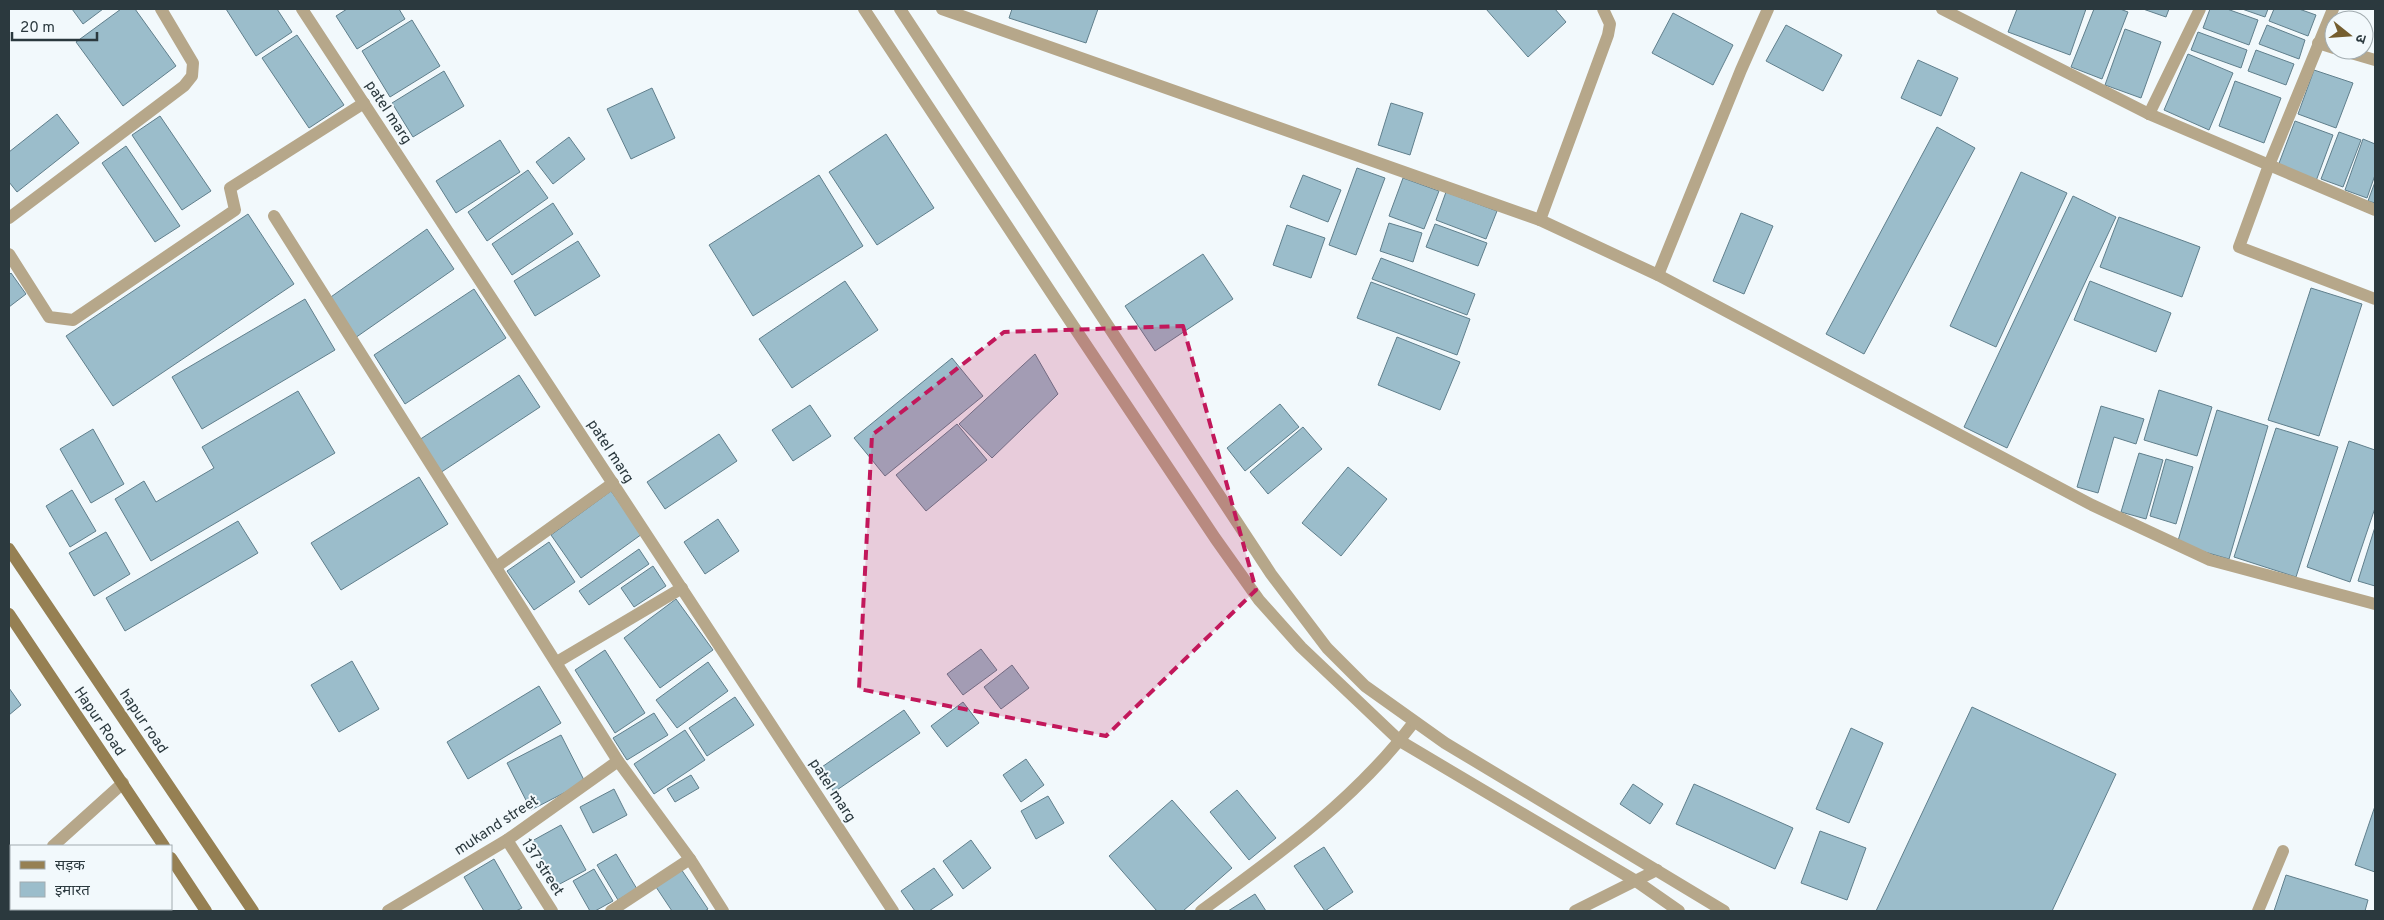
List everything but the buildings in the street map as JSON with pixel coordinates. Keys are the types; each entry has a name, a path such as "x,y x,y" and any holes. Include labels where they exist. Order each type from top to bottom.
{"main road":[{"name":"hapur road","path":"9,549 253,911"},
{"name":"Hapur Road","path":"9,614 163,845"},
{"path":"172,860 206,911"}],"street":[{"path":"9,218 184,86 192,76 193,63 161,9"},
{"name":"patel marg","path":"302,9 893,911"},
{"path":"864,9 1059,306 1259,600 1301,646 1400,741 1636,881 1680,911"},
{"path":"900,9 1271,574 1328,648 1365,686 1445,744 1724,911"},
{"path":"942,9 1540,220 1658,275 2084,500 2190,552 2210,560 2375,604"},
{"path":"1540,220 1608,35 1610,24 1603,9"},
{"path":"1658,275 1740,70 1768,9"},
{"path":"1942,9 2149,114 2375,210"},
{"path":"2149,114 2200,9"},
{"path":"2332,9 2269,165 2239,247 2375,299"},
{"path":"2318,43 2324,45"},
{"path":"9,254 49,317 74,320 235,210 230,188 364,103"},
{"path":"274,216 618,761 690,859 723,911"},
{"path":"496,567 613,483"},
{"path":"557,662 682,588"},
{"path":"1201,911 1310,830 1347,797 1400,741 1414,722"},
{"name":"mukand street","path":"388,911 507,840 618,761"},
{"path":"54,845 123,783"},
{"name":"137 street","path":"507,840 552,911"},
{"path":"2258,911 2282,851"},
{"path":"611,911 690,859"},
{"path":"1575,911 1657,870"}],"highlighted area":[{"path":"1183,326 1256,590 1106,736 859,689 872,435 1004,332"}]}
